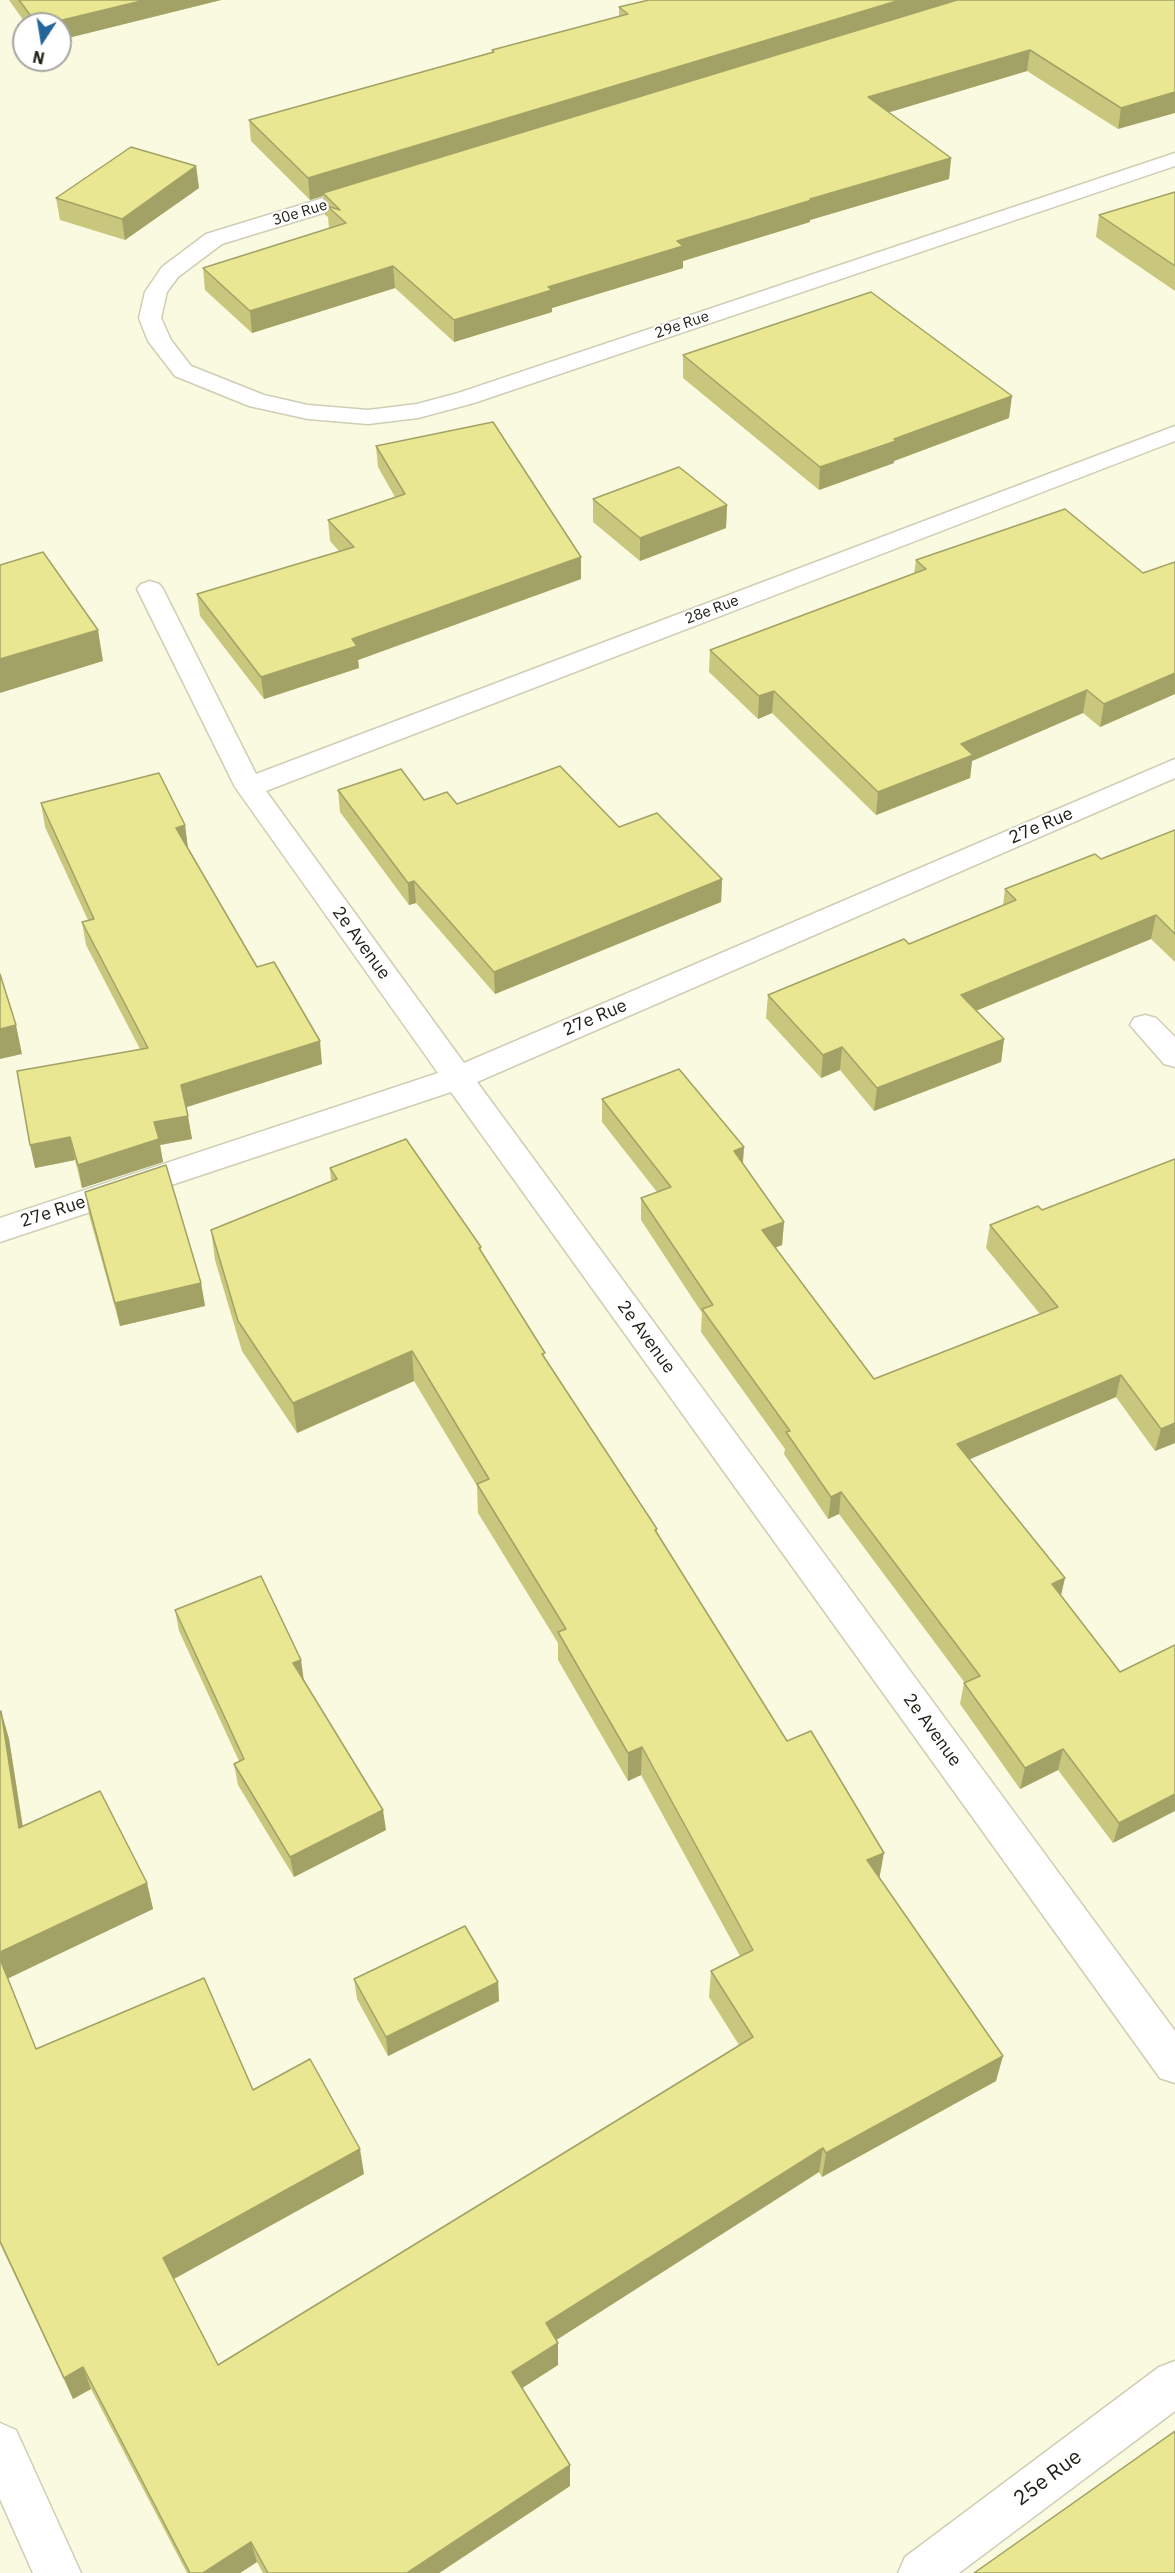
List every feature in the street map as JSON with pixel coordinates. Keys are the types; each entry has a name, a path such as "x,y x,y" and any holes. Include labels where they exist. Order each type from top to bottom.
{"street":[{"name":"29e Rue","path":"183,371 257,401 308,412 368,417 418,411 466,398 1175,159"},
{"name":"30e Rue","path":"183,371 159,341 150,318 156,292 170,272 214,239 384,187"},
{"name":"28e Rue","path":"249,787 1175,433"},
{"name":"2e Avenue","path":"150,589 249,787 1175,2064"},
{"name":"27e Rue","path":"0,1230 458,1078 1175,768"},
{"path":"1145,1025 1175,1056"},
{"name":"25e Rue","path":"921,2573 1175,2383"},
{"path":"0,2446 58,2573"}],"building":[{"path":"19,0 145,0 72,18 72,12 28,12"},
{"path":"649,0 900,0 308,178 249,120 494,52 492,50 628,14 619,7"},
{"path":"957,0 1175,0 1175,92 1121,108 1030,50 868,97 951,158 677,241 683,246 548,287 552,290 454,320 393,266 250,311 203,268 346,223 327,206 340,210 323,193"},
{"path":"131,147 196,166 122,219 56,198"},
{"path":"1175,192 1175,266 1099,215"},
{"path":"871,292 1012,396 894,439 896,441 820,467 683,355"},
{"path":"493,422 581,557 352,639 357,646 261,677 197,594 354,547 328,520 405,494 376,446"},
{"path":"679,467 727,505 640,538 593,499"},
{"path":"1065,509 1143,573 1175,562 1175,673 1104,704 1087,690 961,744 973,755 878,792 774,691 759,696 710,650 926,569 916,560"},
{"path":"43,552 98,630 0,659 0,565"},
{"path":"560,766 619,827 657,813 722,879 494,972 414,881 408,883 338,790 401,769 424,800 447,792 457,804"},
{"path":"159,773 185,825 176,828 257,967 274,962 320,1041 181,1085 188,1116 154,1122 159,1139 78,1165 70,1137 30,1145 17,1071 148,1048 82,922 94,919 41,803"},
{"path":"1175,830 1175,934 1156,915 961,995 1004,1039 877,1088 842,1047 823,1055 768,995 904,939 909,944 1016,900 1005,889 1095,854 1101,859"},
{"path":"0,974 16,1025 0,1029"},
{"path":"679,1069 744,1147 734,1151 784,1222 762,1230 874,1379 1058,1307 990,1225 1038,1206 1042,1210 1175,1159 1175,1423 1161,1429 1121,1375 957,1444 1065,1578 1052,1584 1120,1672 1175,1645 1175,1794 1119,1823 1063,1749 1025,1768 964,1683 980,1676 841,1492 831,1497 786,1432 790,1431 702,1309 713,1305 641,1198 671,1187 602,1099"},
{"path":"406,1139 481,1247 479,1248 545,1353 542,1354 657,1529 655,1530 787,1741 811,1731 884,1853 867,1860 1003,2056 826,2153 823,2148 546,2323 558,2343 512,2372 570,2465 407,2573 268,2573 251,2542 203,2573 190,2573 83,2367 64,2378 0,2241 0,1959 36,2049 204,1978 253,2090 310,2059 360,2149 163,2258 218,2365 753,2037 711,1971 753,1950 642,1747 628,1753 558,1632 566,1629 477,1484 489,1479 412,1351 293,1403 238,1321 211,1230 337,1179 330,1168"},
{"path":"166,1165 201,1283 115,1303 85,1192"},
{"path":"261,1576 301,1660 293,1663 383,1810 290,1857 234,1764 244,1759 175,1610"},
{"path":"0,1712 19,1828 100,1791 147,1883 0,1952"},
{"path":"465,1926 498,1982 386,2037 354,1979"},
{"path":"1175,2431 1175,2573 974,2573"}]}
